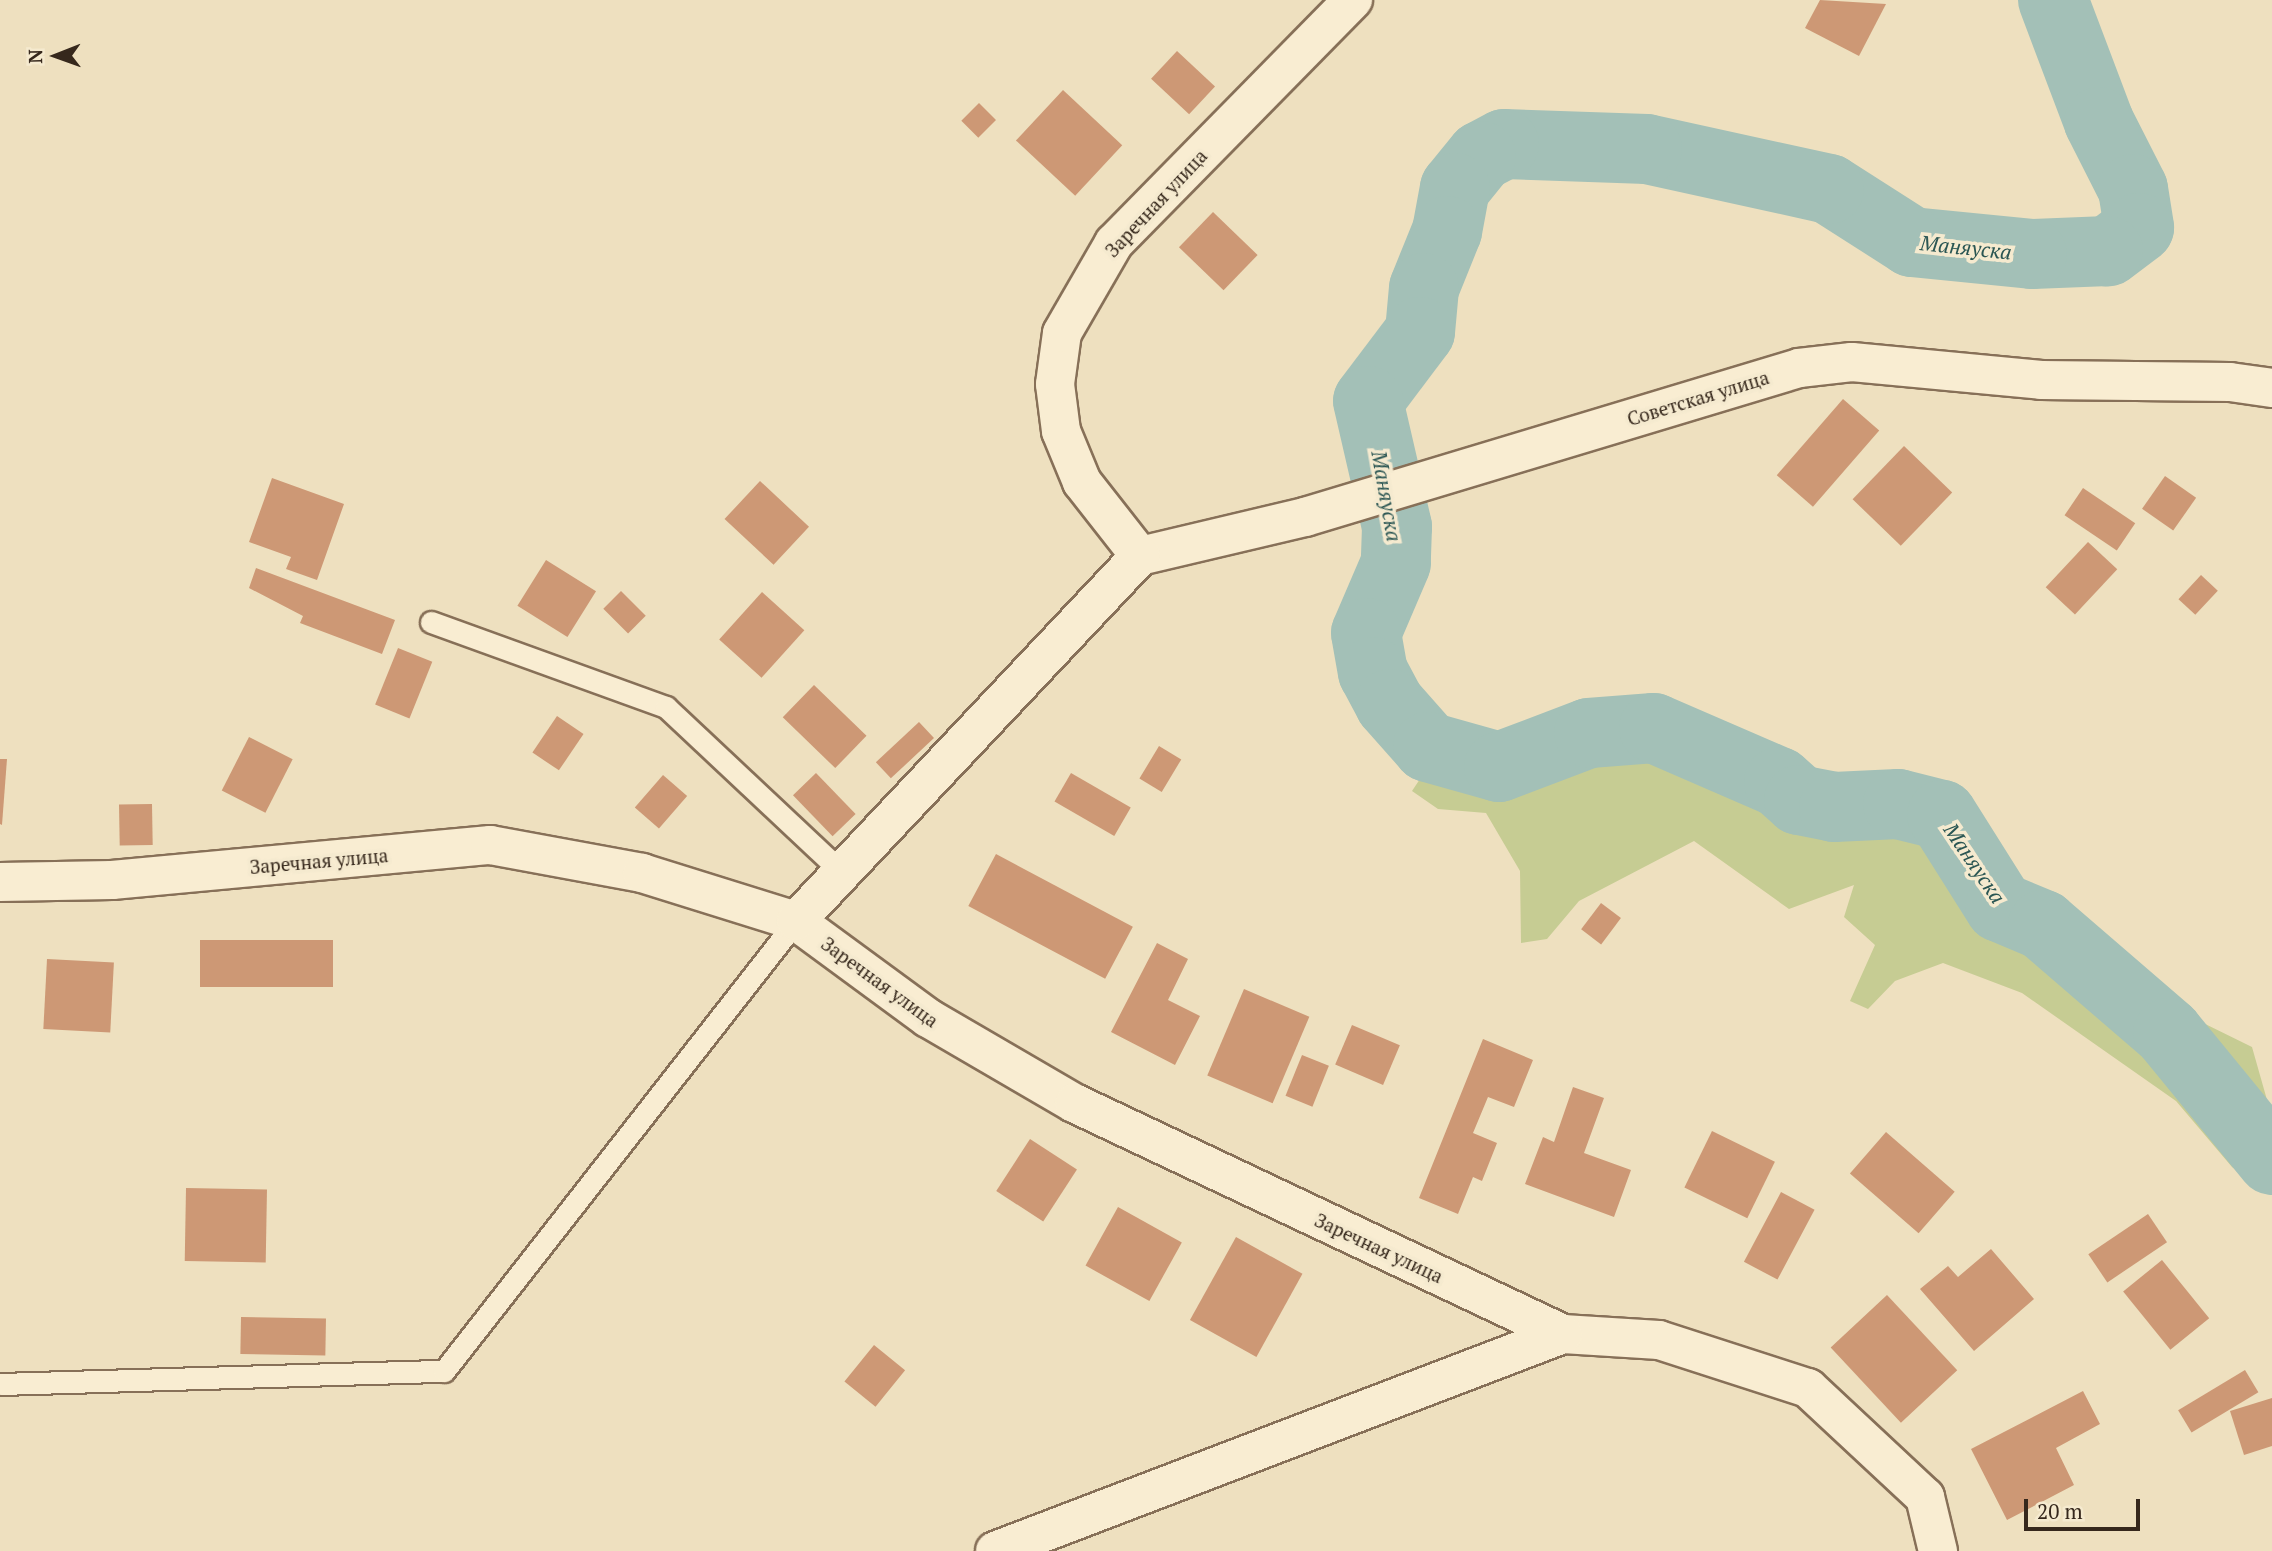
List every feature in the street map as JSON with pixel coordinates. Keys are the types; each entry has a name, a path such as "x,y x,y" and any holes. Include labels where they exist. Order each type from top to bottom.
{"street":[{"name":"Заречная улица","path":"1140,556 1082,482 1061,430 1055,384 1062,333 1114,243 1353,0"},
{"name":"Советская улица","path":"1140,556 1305,517 1799,368 1852,362 2041,380 2230,382 2272,388"},
{"path":"796,921 845,875 1140,556"},
{"name":"Заречная улица","path":"0,882 112,880 490,845 642,873 796,921 928,1018 1074,1103 1563,1334 1659,1340 1808,1388 1924,1497 1938,1551"},
{"path":"995,1551 1563,1334"}],"lane":[{"path":"431,622 666,707 845,875"},
{"path":"0,1384 444,1371 796,921"}],"green space":[{"path":"1613,745 1666,747 1917,814 2193,1018 2252,1047 2271,1114 2266,1172 2257,1185 2232,1167 2176,1101 2022,993 1943,963 1895,981 1868,1009 1850,1001 1875,945 1844,917 1854,885 1789,909 1694,841 1579,901 1547,939 1521,943 1520,871 1486,813 1438,809 1412,791 1432,761 1445,753 1514,777"}],"building":[{"path":"1820,0 1886,4 1859,56 1805,28"},
{"path":"1177,51 1215,86 1189,114 1151,79"},
{"path":"1063,90 1122,145 1075,196 1016,140"},
{"path":"979,103 996,120 978,138 961,121"},
{"path":"1213,212 1258,255 1224,290 1179,247"},
{"path":"1843,399 1879,430 1813,507 1777,475"},
{"path":"1904,446 1952,493 1901,546 1853,499"},
{"path":"2165,476 2196,498 2173,531 2142,509"},
{"path":"272,478 344,504 317,580 286,569 291,557 249,542"},
{"path":"760,481 809,527 774,565 725,519"},
{"path":"2083,488 2135,523 2117,551 2065,515"},
{"path":"2088,542 2117,569 2075,615 2046,587"},
{"path":"546,560 596,591 567,637 517,606"},
{"path":"256,568 395,620 382,654 300,623 303,616 249,588"},
{"path":"2201,575 2218,591 2195,615 2178,599"},
{"path":"621,591 646,616 628,633 603,609"},
{"path":"762,592 804,630 762,678 719,640"},
{"path":"398,648 432,662 409,718 375,705"},
{"path":"814,685 867,736 835,768 783,717"},
{"path":"557,716 584,734 559,770 532,752"},
{"path":"919,722 934,738 891,778 876,762"},
{"path":"249,737 293,759 265,813 222,790"},
{"path":"1159,746 1181,759 1162,792 1139,779"},
{"path":"0,759 7,759 2,825 0,824"},
{"path":"816,773 856,814 833,836 793,795"},
{"path":"1071,773 1131,808 1114,836 1054,802"},
{"path":"663,775 687,796 659,828 635,807"},
{"path":"152,804 153,845 120,846 119,805"},
{"path":"996,854 1133,927 1105,979 968,906"},
{"path":"1601,903 1621,918 1601,944 1581,929"},
{"path":"200,940 333,940 333,987 200,987"},
{"path":"1157,943 1188,959 1168,1000 1200,1016 1175,1065 1111,1032"},
{"path":"47,959 114,963 110,1032 43,1029"},
{"path":"1244,989 1309,1017 1273,1103 1207,1076"},
{"path":"1352,1025 1400,1045 1383,1085 1335,1065"},
{"path":"1483,1039 1533,1060 1514,1107 1488,1097 1473,1133 1497,1143 1482,1181 1473,1177 1458,1214 1419,1198"},
{"path":"1302,1055 1329,1066 1312,1107 1286,1096"},
{"path":"1573,1087 1604,1098 1584,1153 1631,1170 1614,1217 1525,1184 1543,1137 1554,1142"},
{"path":"1712,1131 1775,1162 1747,1218 1684,1188"},
{"path":"1886,1132 1955,1192 1919,1233 1850,1174"},
{"path":"1030,1139 1077,1169 1043,1221 996,1191"},
{"path":"186,1188 267,1189 266,1262 185,1261"},
{"path":"1781,1192 1815,1210 1777,1280 1744,1262"},
{"path":"1118,1207 1182,1242 1149,1301 1086,1266"},
{"path":"2148,1214 2167,1242 2107,1282 2088,1254"},
{"path":"1236,1237 1302,1274 1256,1357 1190,1320"},
{"path":"1991,1249 2034,1299 1974,1351 1920,1289 1948,1266 1958,1277"},
{"path":"2162,1260 2209,1318 2170,1350 2123,1291"},
{"path":"1887,1295 1957,1370 1901,1423 1831,1348"},
{"path":"241,1317 326,1318 325,1355 240,1354"},
{"path":"874,1345 905,1370 876,1407 844,1382"},
{"path":"2245,1370 2258,1392 2192,1432 2178,1410"},
{"path":"2083,1391 2100,1424 2056,1448 2074,1485 2007,1520 1971,1449"},
{"path":"2272,1398 2272,1446 2244,1455 2230,1411"}],"waterway":[{"name":"Маняуска","path":"2053,0 2099,122 2133,189 2139,228 2108,251 2032,254 1912,242 1829,189 1647,149 1504,144 1481,156 1455,188 1447,231 1424,288 1420,332 1368,401 1397,527 1396,563 1366,633 1373,672 1390,704 1428,747 1499,767 1589,733 1654,728 1779,782 1799,800 1834,807 1898,804 1942,815 2000,907 2043,925 2168,1033 2272,1160"}]}
